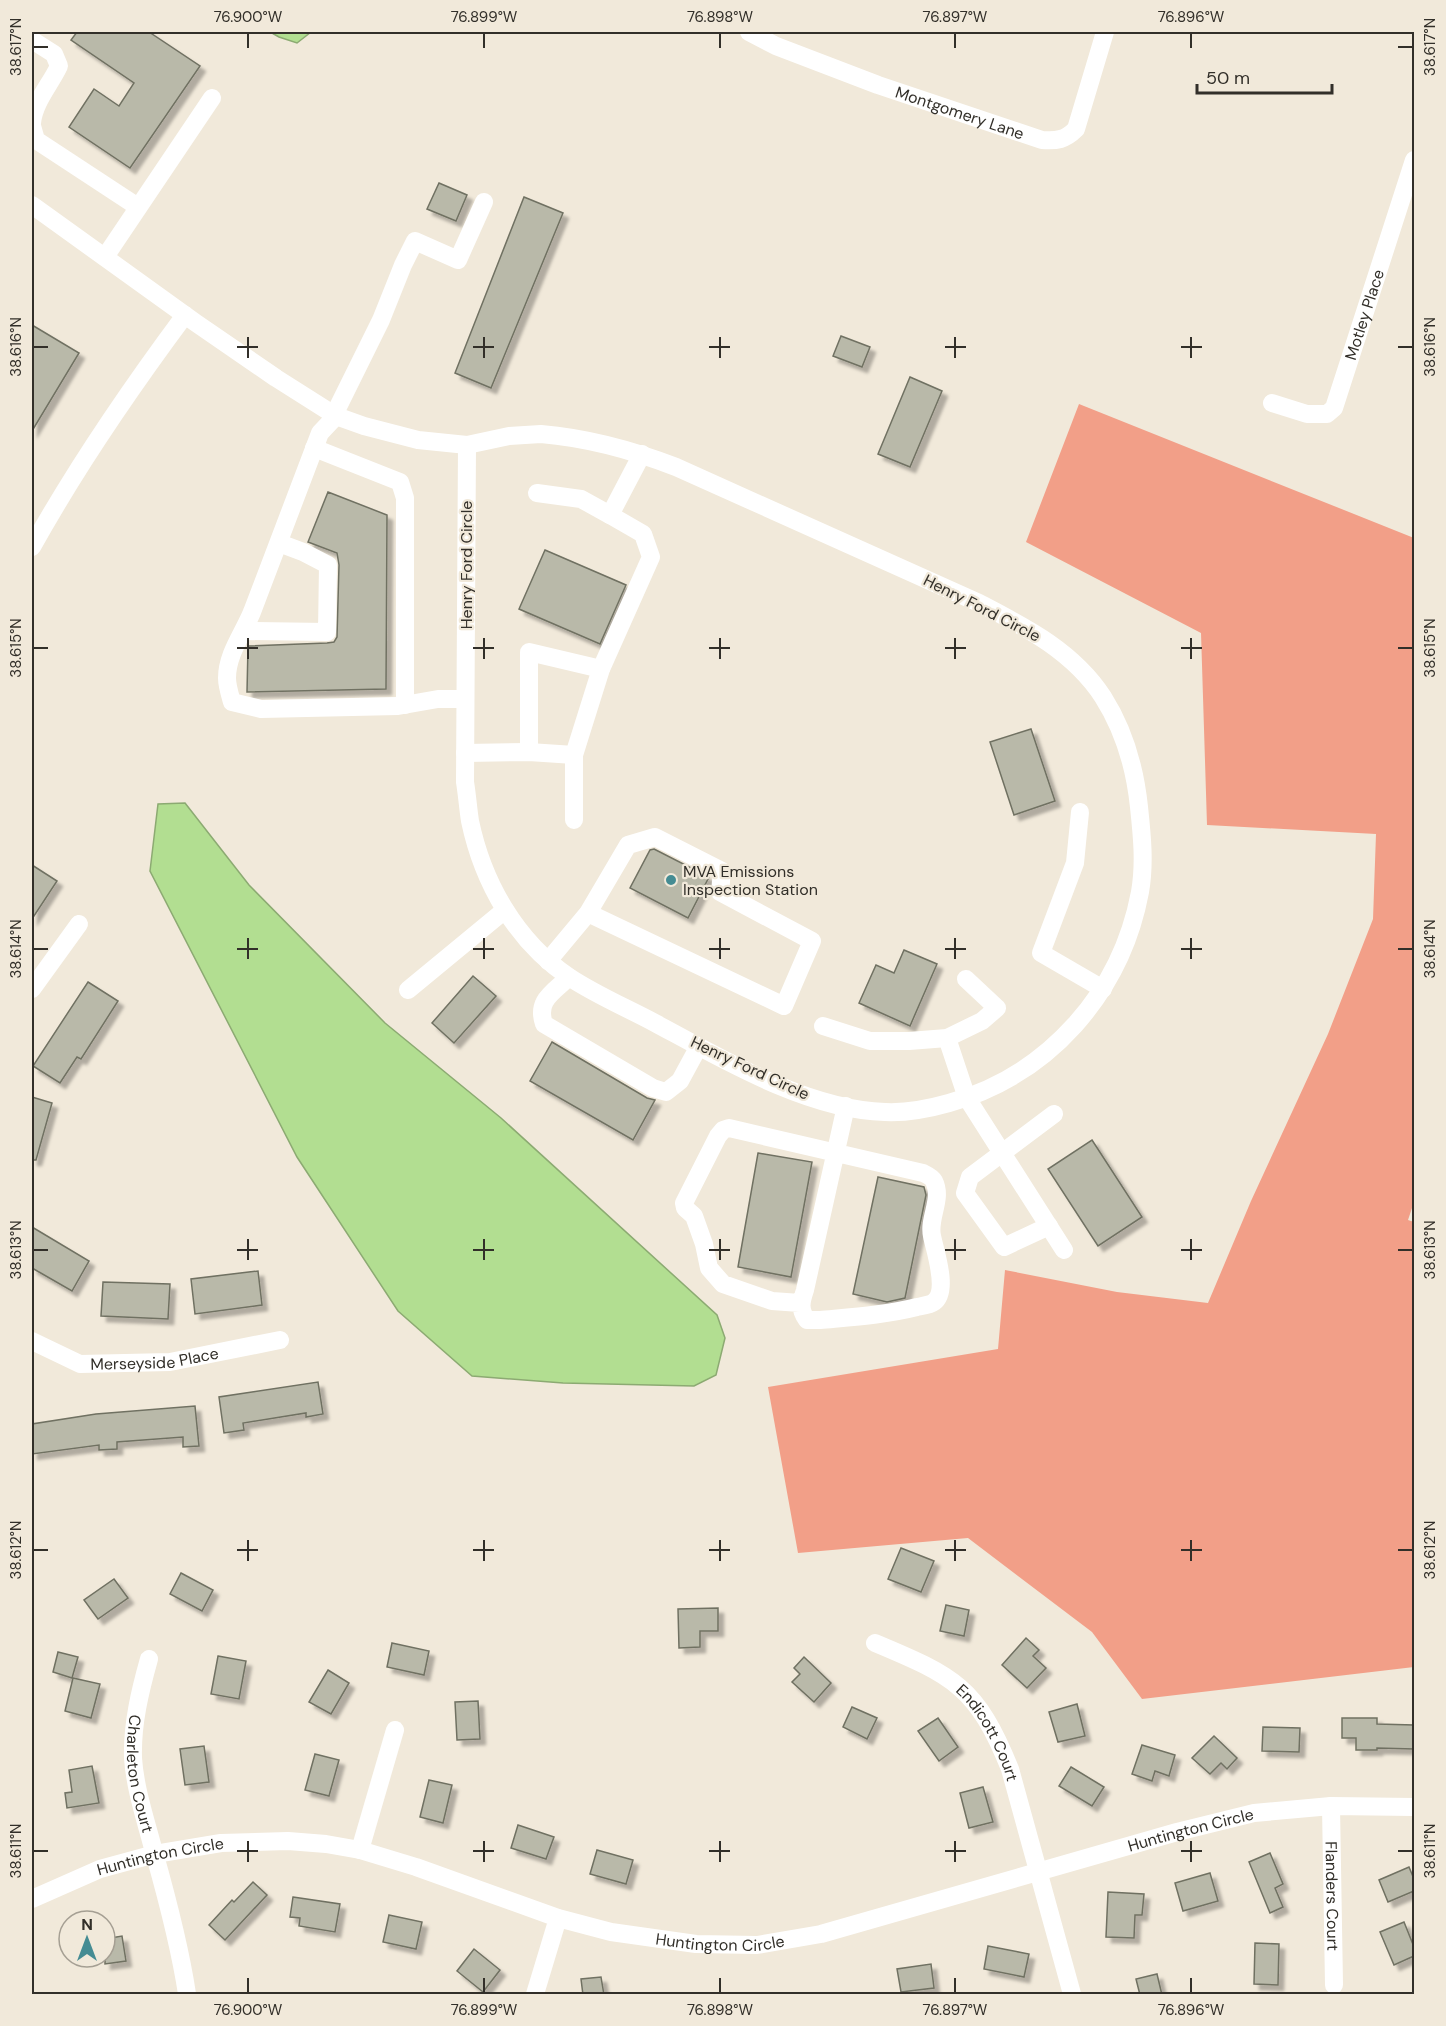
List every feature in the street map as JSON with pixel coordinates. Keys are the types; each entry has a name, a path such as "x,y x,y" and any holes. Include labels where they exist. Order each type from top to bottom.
{"street":[{"name":"Montgomery Lane","path":"749,32 776,46 878,85 1042,140 1055,141 1068,137 1076,129 1105,32"},
{"path":"32,40 54,54 59,66 33,115 32,125 36,140 138,207"},
{"path":"105,257 212,98"},
{"name":"Motley Place","path":"1272,403 1307,414 1327,414 1334,408 1414,160"},
{"path":"465,699 438,699 405,705 261,710 232,702 227,679 234,647 244,631 320,433 335,415 381,320 415,241 458,260 484,202"},
{"name":"Henry Ford Circle","path":"32,205 185,315 276,378 335,415 364,426 418,440 467,445 509,436 541,434 569,436 642,454 979,603 1024,626 1066,655 1102,696 1122,735 1134,768 1142,835 1143,866 1140,892 1132,924 1121,954 1103,989 1086,1013 1060,1041 1044,1055 999,1085 967,1098 934,1108 899,1112 881,1112 846,1106 797,1093 748,1072 570,977 548,961 523,936 492,886 480,855 470,821 465,782 467,445"},
{"path":"32,547 56,503 138,380 185,315"},
{"path":"314,448 400,482 403,490 405,498 405,705"},
{"path":"610,515 642,454"},
{"path":"537,493 580,499 610,515 643,534 651,557 601,669 574,755 574,820"},
{"path":"244,631 327,632 328,564 279,543"},
{"path":"529,752 529,652 601,669"},
{"path":"465,753 529,752 574,755"},
{"path":"1080,812 1075,863 1041,953 1103,989"},
{"path":"548,961 588,913 628,845 655,837 722,871 720,892 812,941 784,1006 588,913"},
{"path":"408,990 505,910"},
{"path":"32,989 79,924"},
{"path":"570,977 544,1000 540,1012 544,1024 653,1088 666,1092 680,1081 699,1046"},
{"path":"823,1026 870,1041 947,1038 982,1021 997,1008 966,979"},
{"path":"947,1038 967,1098 1064,1250"},
{"path":"800,1303 772,1301 723,1284 709,1268 704,1244 694,1216 685,1208 684,1203 723,1130 729,1128 836,1153 923,1173 934,1181 936,1204 930,1231 942,1284 939,1297 933,1303 903,1310 820,1320 807,1320 802,1313 800,1303 805,1290 836,1153 846,1106"},
{"path":"1049,1226 1004,1247 965,1193 970,1177 1054,1114"},
{"name":"Merseyside Place","path":"32,1341 80,1364 171,1362 280,1340"},
{"name":"Endicott Court","path":"875,1643 938,1671 953,1681 970,1696 998,1737 1011,1769 1072,1995"},
{"name":"Charleton Court","path":"150,1659 139,1695 134,1728 134,1758 146,1823 188,1995"},
{"path":"360,1850 395,1730"},
{"name":"Huntington Circle","path":"32,1899 100,1869 183,1848 255,1840 326,1844 360,1850 416,1867 558,1918 610,1932 696,1944 757,1945 822,1934 1223,1820 1254,1814 1331,1806 1414,1807"},
{"name":"Flanders Court","path":"1331,1806 1334,1985"},
{"path":"535,1995 558,1918"}],"shaded area":[{"path":"270,32 311,32 297,43"},
{"path":"1079,404 1414,538 1414,1202 1408,1220 1414,1222 1414,1667 1142,1699 1092,1632 968,1538 798,1553 768,1387 998,1349 1005,1270 1117,1292 1208,1303 1251,1201 1328,1034 1373,919 1376,834 1207,825 1201,633 1026,542"},
{"path":"185,803 249,885 385,1023 501,1118 717,1315 725,1338 716,1375 694,1386 563,1383 472,1376 398,1311 297,1157 150,871 158,804"}],"building":[{"path":"77,32 149,32 200,66 130,168 69,127 94,89 119,106 134,83 71,40"},
{"path":"439,183 467,195 456,221 427,209"},
{"path":"524,197 563,213 491,388 455,373"},
{"path":"32,325 79,353 32,431"},
{"path":"841,336 870,347 862,367 833,356"},
{"path":"910,377 942,391 910,467 878,454"},
{"path":"328,492 387,515 386,689 247,692 248,646 327,643 334,642 337,637 339,565 337,553 308,542"},
{"path":"545,550 626,585 600,644 519,609"},
{"path":"1031,729 1055,801 1014,815 990,742"},
{"name":"MVA Emissions Inspection Station","path":"654,849 709,877 688,918 630,888 650,850"},
{"path":"32,865 57,881 32,919"},
{"path":"904,950 937,964 910,1026 859,1003 876,965 894,973"},
{"path":"473,976 496,996 454,1043 432,1023"},
{"path":"88,982 118,1001 81,1059 77,1057 60,1083 33,1066"},
{"path":"552,1042 647,1098 655,1100 633,1140 530,1081"},
{"path":"32,1097 52,1103 36,1160 32,1160"},
{"path":"1092,1140 1142,1217 1098,1246 1048,1169"},
{"path":"758,1153 812,1162 791,1277 738,1267"},
{"path":"878,1177 924,1187 926,1195 905,1298 887,1302 853,1294"},
{"path":"32,1227 89,1261 72,1291 32,1268"},
{"path":"258,1271 262,1305 195,1314 191,1279"},
{"path":"103,1282 170,1284 168,1319 101,1316"},
{"path":"318,1382 323,1414 306,1417 306,1413 243,1423 244,1430 224,1433 219,1397"},
{"path":"195,1406 199,1446 183,1447 183,1437 117,1442 117,1449 99,1450 99,1445 32,1454 32,1424 96,1414"},
{"path":"901,1548 934,1561 921,1592 888,1579"},
{"path":"181,1573 213,1590 202,1611 170,1594"},
{"path":"114,1579 128,1598 98,1619 84,1600"},
{"path":"946,1605 969,1610 964,1636 940,1631"},
{"path":"718,1608 718,1631 700,1631 700,1647 679,1648 678,1609"},
{"path":"1026,1638 1039,1650 1033,1656 1046,1668 1027,1688 1002,1665"},
{"path":"392,1643 429,1651 424,1675 387,1667"},
{"path":"58,1652 78,1657 72,1678 53,1672"},
{"path":"218,1656 246,1661 239,1699 211,1694"},
{"path":"804,1657 831,1683 814,1702 792,1682 800,1674 794,1668"},
{"path":"328,1670 349,1683 331,1714 309,1702"},
{"path":"73,1678 100,1684 91,1718 65,1711"},
{"path":"478,1701 480,1739 457,1740 455,1702"},
{"path":"1077,1704 1085,1736 1058,1742 1049,1712"},
{"path":"852,1707 877,1718 867,1739 843,1727"},
{"path":"938,1718 958,1747 939,1761 918,1731"},
{"path":"1342,1718 1377,1718 1377,1724 1414,1725 1414,1749 1356,1750 1356,1738 1342,1738"},
{"path":"1263,1727 1300,1728 1299,1752 1262,1751"},
{"path":"1214,1736 1237,1758 1227,1769 1221,1763 1210,1774 1192,1758"},
{"path":"1142,1745 1175,1755 1169,1776 1155,1771 1152,1781 1132,1774"},
{"path":"204,1746 209,1782 185,1785 180,1749"},
{"path":"315,1754 339,1760 329,1796 305,1790"},
{"path":"92,1766 99,1803 67,1808 65,1793 72,1792 69,1770"},
{"path":"1071,1767 1104,1787 1092,1806 1059,1786"},
{"path":"429,1780 452,1785 443,1823 420,1817"},
{"path":"983,1787 993,1822 969,1828 960,1793"},
{"path":"518,1825 554,1837 546,1859 511,1848"},
{"path":"597,1850 633,1860 626,1884 590,1874"},
{"path":"1270,1853 1283,1884 1275,1888 1283,1907 1270,1913 1249,1862"},
{"path":"1409,1867 1414,1879 1414,1891 1388,1902 1379,1880"},
{"path":"1210,1873 1218,1901 1183,1911 1175,1883"},
{"path":"253,1882 267,1895 225,1940 209,1925 232,1900 234,1902"},
{"path":"1108,1892 1144,1894 1142,1915 1135,1915 1134,1938 1106,1937"},
{"path":"293,1897 340,1904 335,1932 299,1926 300,1918 290,1917"},
{"path":"389,1915 422,1922 416,1949 383,1942"},
{"path":"1404,1922 1414,1947 1414,1956 1394,1965 1380,1932"},
{"path":"122,1936 126,1961 117,1962 117,1937"},
{"path":"1255,1943 1279,1944 1278,1985 1254,1984"},
{"path":"988,1946 1029,1954 1024,1977 984,1969"},
{"path":"474,1949 500,1970 483,1992 457,1971"},
{"path":"931,1964 934,1988 901,1992 897,1969"},
{"path":"1157,1974 1162,1995 1140,1995 1136,1979"},
{"path":"601,1977 604,1995 583,1995 581,1979"}],"place":[{"name":"MVA Emissions Inspection Station","path":"671,880"}]}
